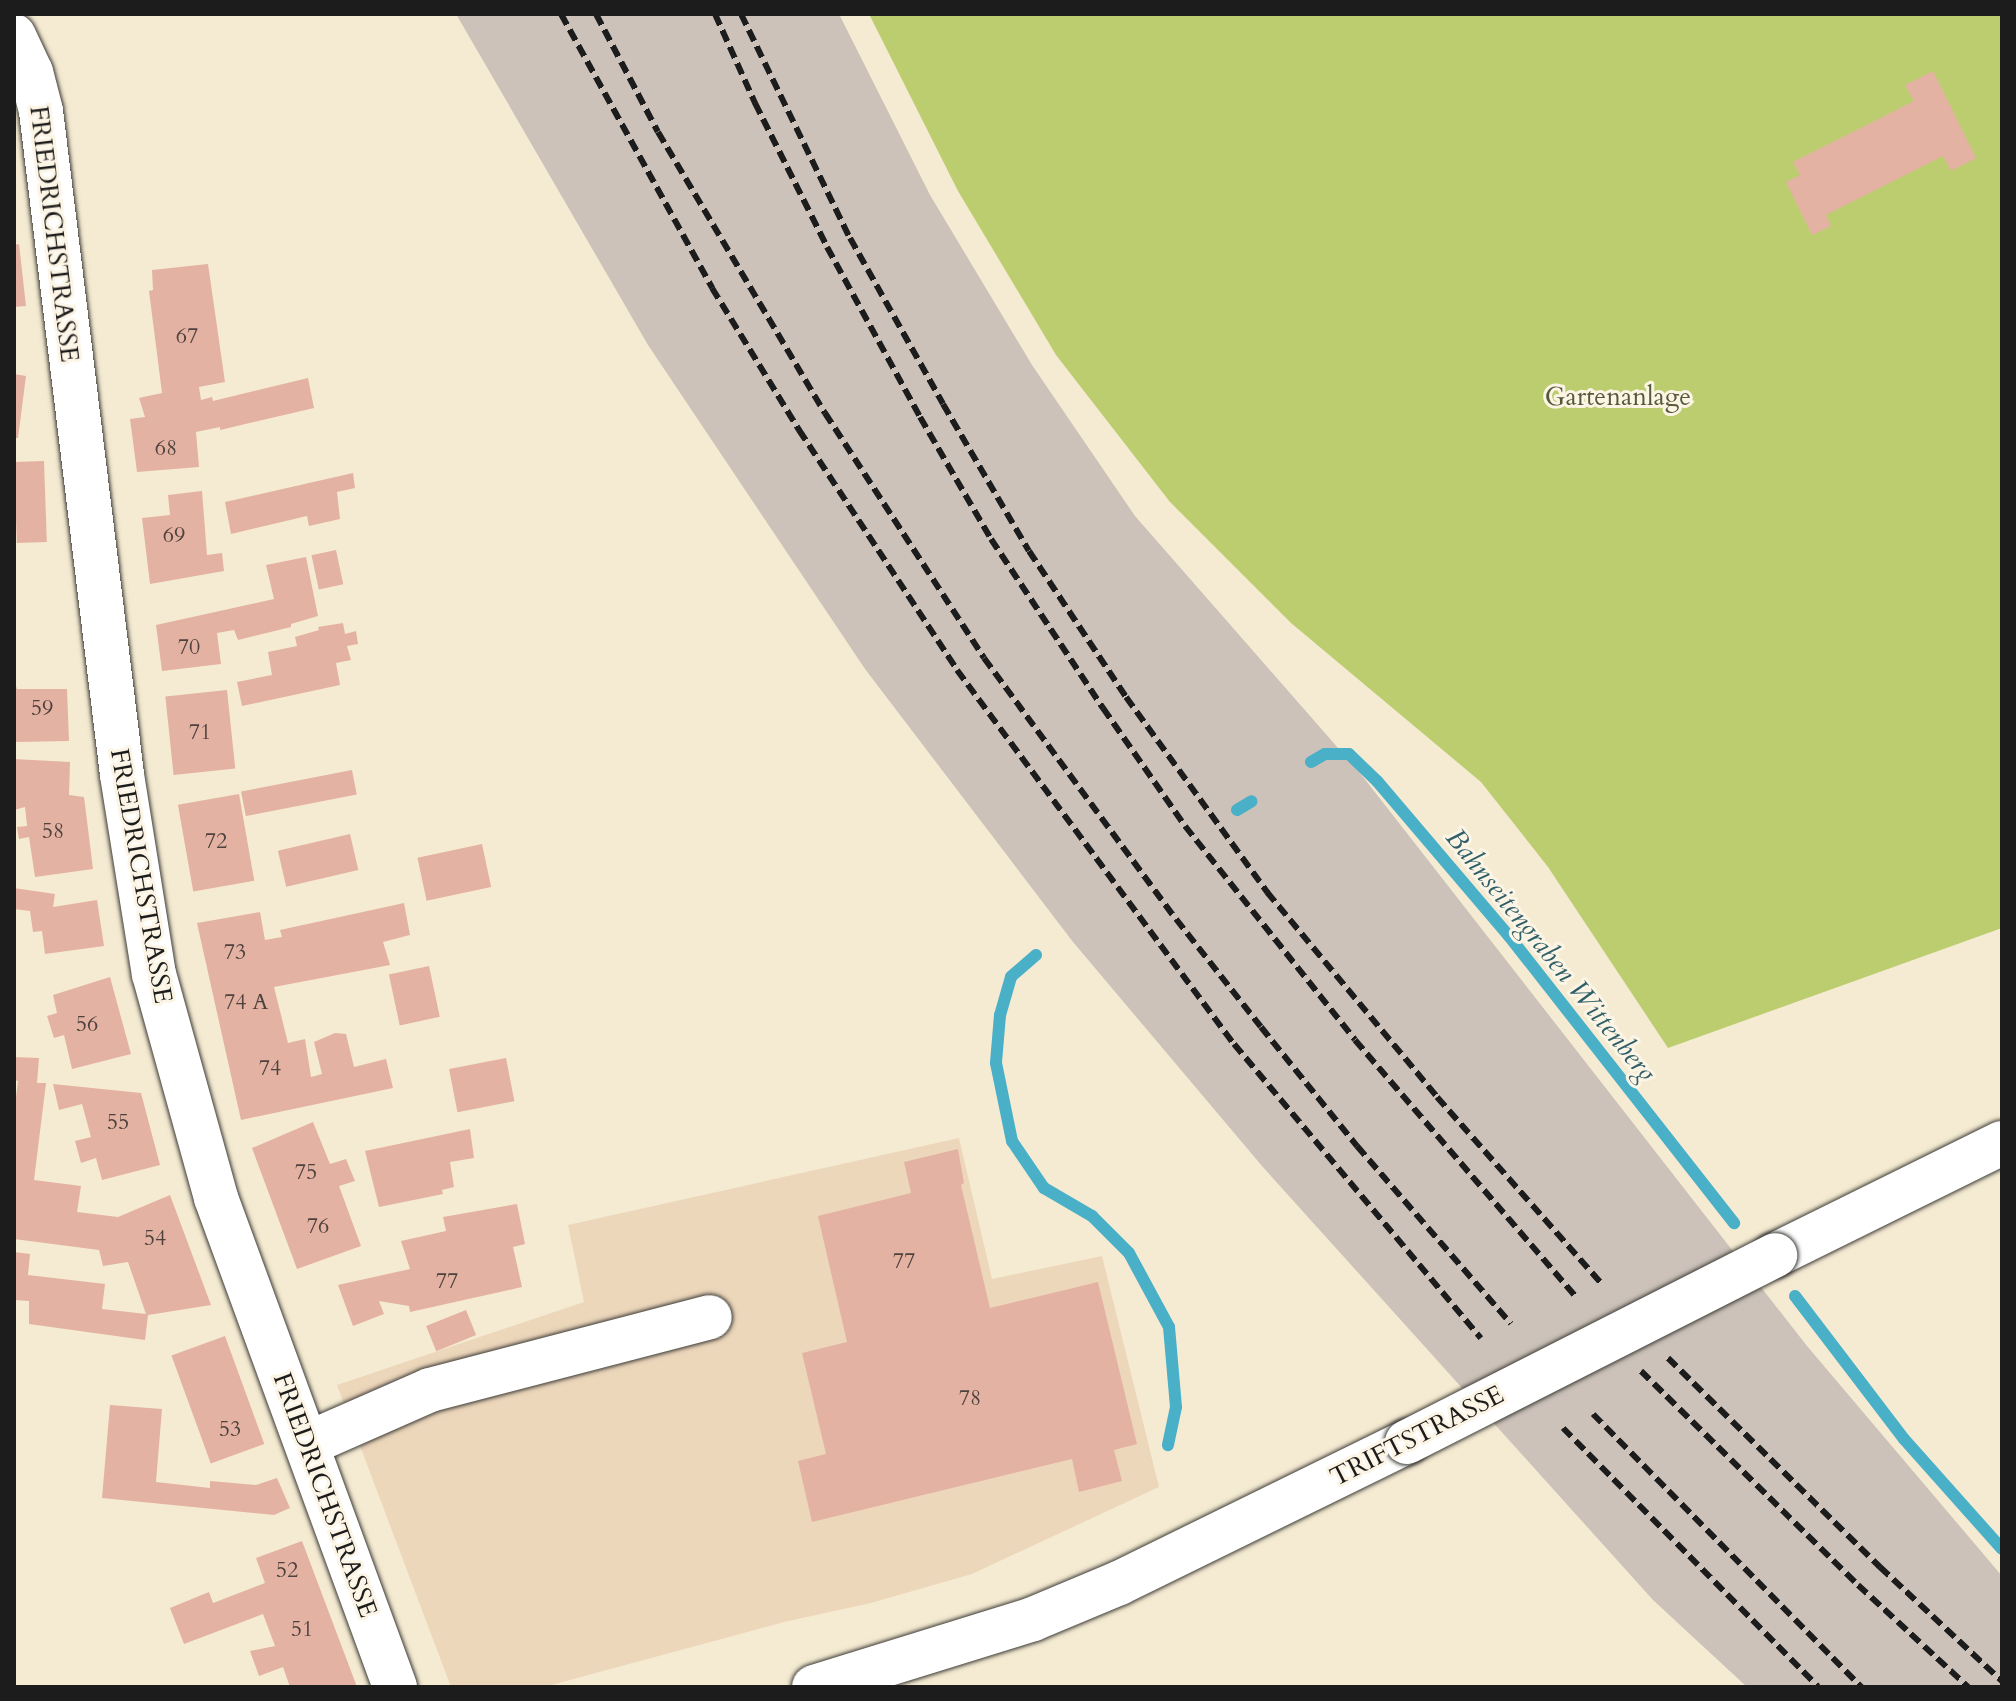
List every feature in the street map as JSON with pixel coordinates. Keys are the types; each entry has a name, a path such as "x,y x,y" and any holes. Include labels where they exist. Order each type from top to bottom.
{"street":[{"name":"FRIEDRICHSTRASSE","path":"14,36 31,72 41,111 116,728 154,974 216,1198 395,1687"},
{"name":"TRIFTSTRASSE","path":"814,1687 1033,1619 1119,1583 2002,1143"},
{"path":"307,1444 430,1390 710,1317"}],"shaded area":[{"path":"456,14 839,14 930,195 1032,365 1135,516 1360,773 1807,1346 2002,1576 2002,1687 1747,1687 1653,1600 1262,1166 1073,942 865,669 648,345"},
{"path":"959,1138 992,1279 1102,1256 1159,1487 972,1574 871,1603 784,1622 544,1687 451,1687 337,1385 584,1302 568,1225"}],"green space":[{"name":"Gartenanlage","path":"869,14 2002,14 2002,928 1668,1048 1548,867 1481,782 1291,623 1170,502 1056,355 958,191"}],"building":[{"path":"1933,71 1976,158 1951,171 1943,156 1826,215 1831,226 1812,235 1786,182 1800,175 1793,162 1914,101 1905,85"},
{"path":"19,244 26,306 14,307 14,245"},
{"path":"208,264 225,382 199,387 201,400 212,397 213,401 308,378 314,408 220,430 220,427 196,432 199,467 137,472 130,419 145,417 139,398 162,393 149,291 153,290 152,270"},
{"path":"14,374 26,376 18,438 14,438"},
{"path":"44,461 47,542 17,543 14,462"},
{"path":"353,473 355,488 337,492 340,519 309,526 307,516 231,534 225,502"},
{"path":"202,491 207,555 222,553 224,571 150,584 142,518 170,515 168,495"},
{"path":"336,550 343,584 319,589 312,555"},
{"path":"306,557 318,616 291,624 291,627 238,640 234,630 217,633 221,664 162,671 156,625 274,599 266,565"},
{"path":"343,623 345,634 356,631 358,644 347,646 351,660 336,663 340,685 242,706 237,682 272,675 268,652 297,646 295,637 319,630 318,627"},
{"path":"14,680 17,689 67,689 69,741 14,742"},
{"path":"227,690 235,769 174,775 165,696"},
{"path":"14,759 70,762 69,795 84,797 93,869 35,877 29,837 19,839 17,827 27,826 25,807 14,810"},
{"path":"352,770 357,795 246,816 241,792"},
{"path":"239,794 254,881 193,891 178,805"},
{"path":"350,834 358,870 286,887 278,851"},
{"path":"482,844 491,887 427,901 417,858"},
{"path":"14,888 55,894 53,907 97,900 104,946 45,954 42,931 33,932 30,911 14,909"},
{"path":"404,903 410,935 383,942 390,965 274,987 288,1043 305,1039 311,1077 322,1074 314,1042 335,1033 346,1034 354,1067 386,1059 393,1088 241,1120 197,923 260,912 265,940 282,937 280,930"},
{"path":"429,966 440,1017 400,1025 389,975"},
{"path":"110,977 131,1054 72,1069 64,1035 54,1038 47,1016 57,1013 53,995"},
{"path":"14,1057 39,1058 37,1083 46,1083 34,1180 81,1186 77,1212 118,1217 170,1195 211,1305 148,1315 145,1340 29,1324 29,1301 14,1300 14,1252 30,1254 28,1275 105,1284 102,1309 146,1314 128,1262 103,1266 99,1250 14,1239 14,1113 18,1081 14,1080"},
{"path":"506,1058 514,1101 457,1112 449,1069"},
{"path":"53,1084 141,1093 160,1165 102,1180 96,1158 81,1163 75,1141 91,1137 82,1104 59,1110"},
{"path":"313,1122 330,1164 346,1159 355,1181 339,1186 361,1246 297,1269 252,1148"},
{"path":"470,1129 474,1158 450,1162 454,1187 442,1190 443,1194 379,1207 365,1151"},
{"path":"958,1149 964,1183 961,1185 990,1308 1098,1282 1137,1444 1114,1450 1122,1481 1079,1492 1072,1459 812,1522 798,1461 826,1454 802,1353 847,1342 818,1216 911,1193 904,1162"},
{"path":"517,1204 525,1244 513,1247 522,1287 410,1312 409,1306 379,1301 384,1314 353,1326 338,1285 410,1269 401,1241 446,1231 443,1217"},
{"path":"466,1310 476,1335 436,1351 426,1326"},
{"path":"225,1336 264,1444 211,1464 171,1355"},
{"path":"110,1405 162,1409 156,1482 210,1488 210,1481 256,1485 277,1478 290,1508 274,1515 102,1498"},
{"path":"302,1541 357,1687 290,1687 283,1667 259,1676 250,1651 275,1646 263,1614 184,1644 170,1608 209,1592 213,1603 265,1583 256,1558"}],"waterway":[{"name":"Bahnseitengraben Wittenberg","path":"1311,762 1325,754 1349,754 1377,781 1509,936 1734,1223"},
{"name":"Bahnseitengraben Wittenberg","path":"1237,810 1252,801"},
{"name":"Bahnseitengraben Wittenberg","path":"1036,955 1011,977 1000,1015 996,1063 1012,1141 1044,1188 1092,1216 1129,1253 1169,1327 1176,1407 1168,1445"},
{"name":"Bahnseitengraben Wittenberg","path":"1795,1296 1904,1439 2002,1549"}],"railway":[{"path":"561,14 712,288 799,430 957,670 1234,1044 1481,1338"},
{"path":"596,14 658,132 825,413 984,658 1176,919 1261,1027 1357,1146 1511,1324"},
{"path":"715,14 755,103 827,247 920,417 991,539 1103,708 1185,826 1355,1040 1575,1296"},
{"path":"741,14 850,238 943,404 1029,551 1126,697 1267,892 1437,1097 1601,1283"},
{"path":"1668,1358 1880,1567 2002,1681"},
{"path":"1641,1371 1858,1585 1968,1687"},
{"path":"1593,1414 1861,1687"},
{"path":"1563,1428 1818,1687"}]}
